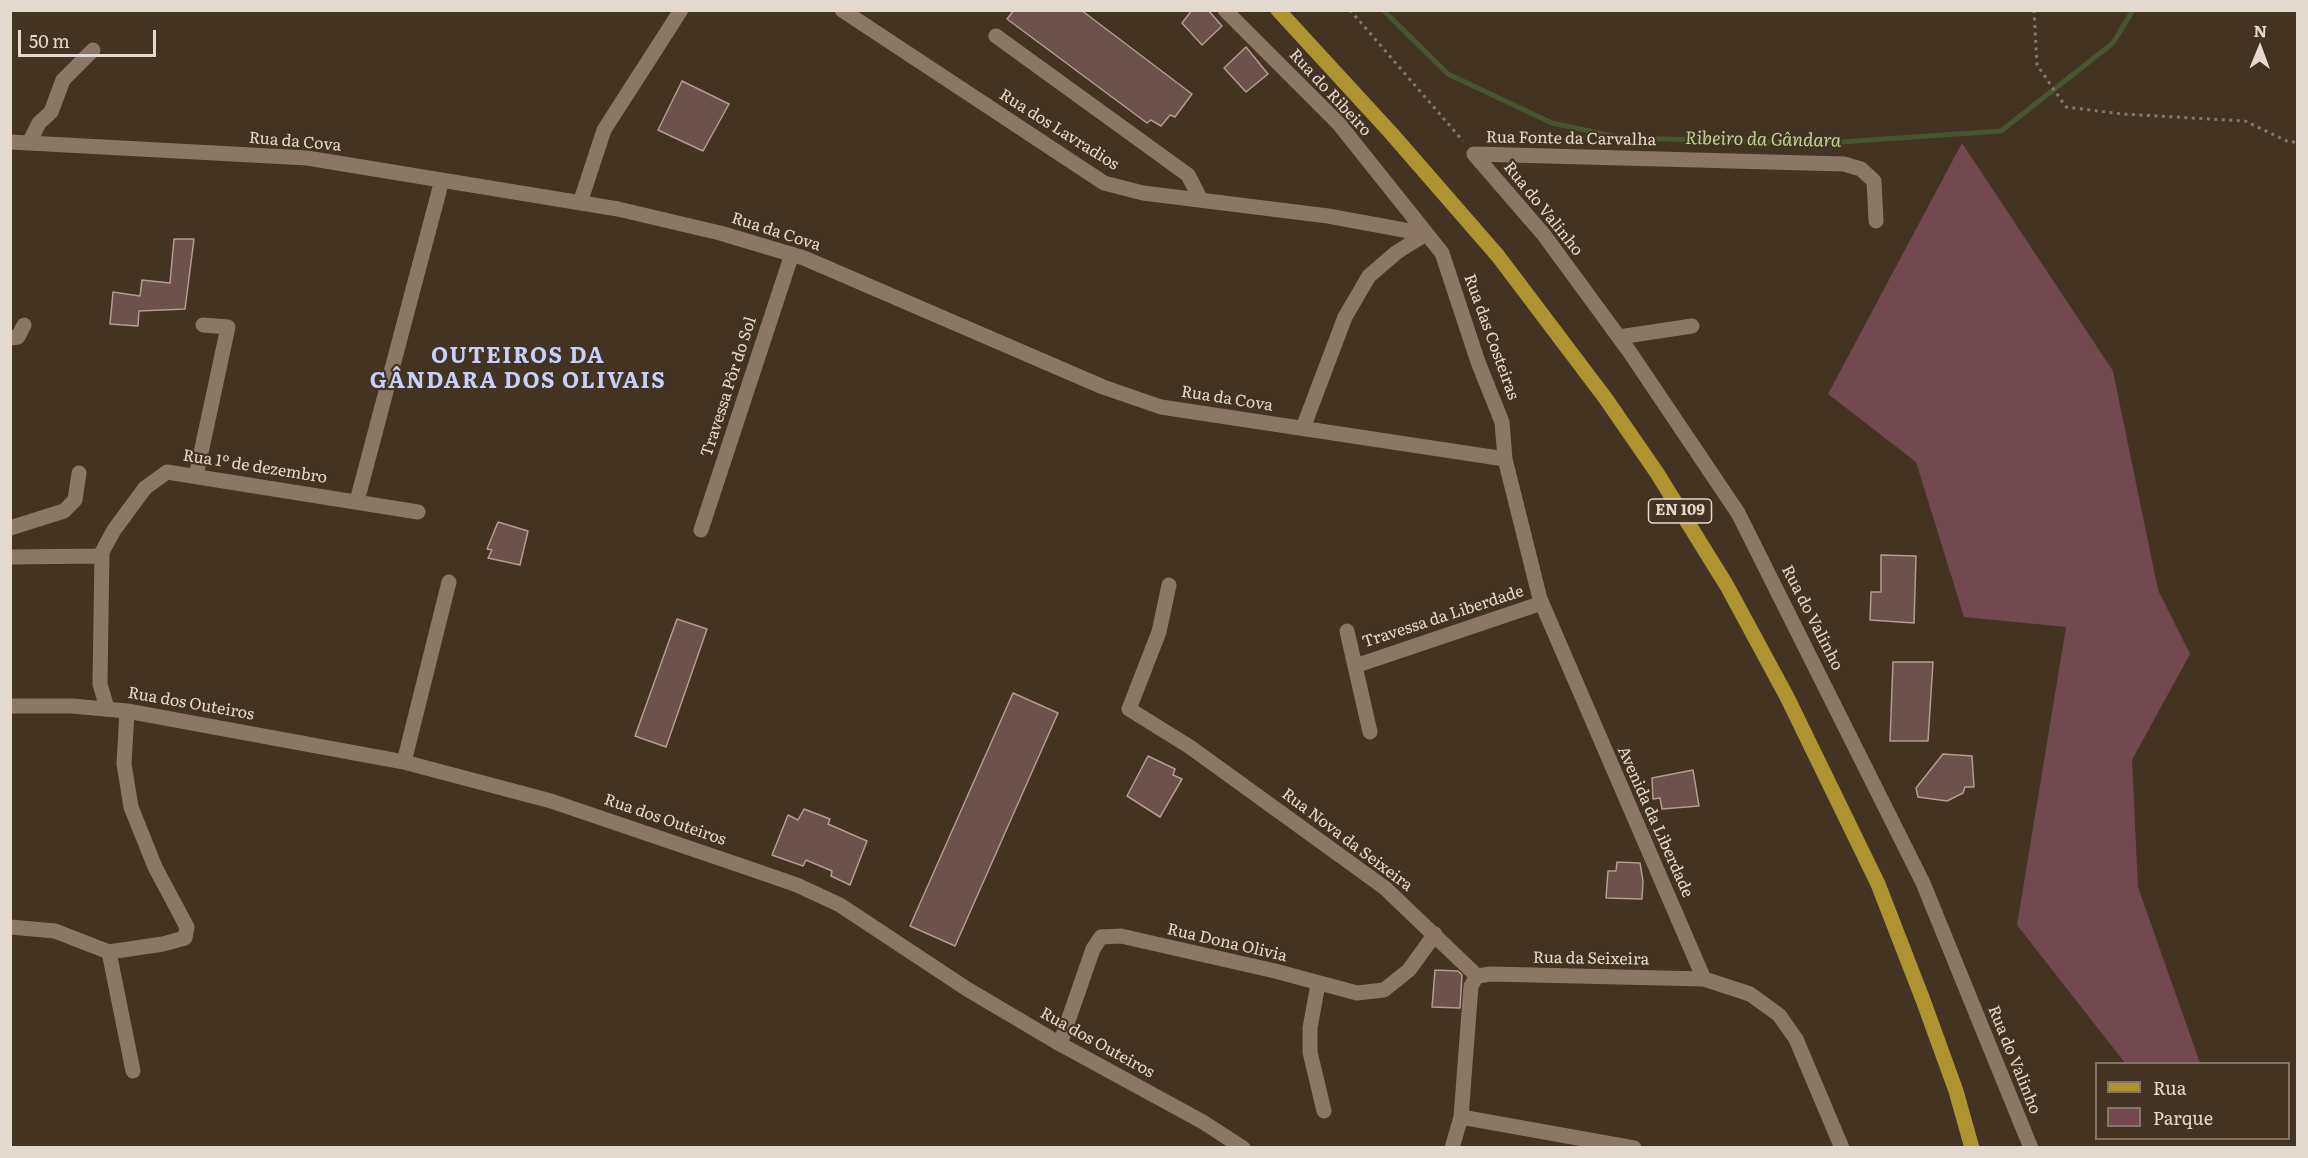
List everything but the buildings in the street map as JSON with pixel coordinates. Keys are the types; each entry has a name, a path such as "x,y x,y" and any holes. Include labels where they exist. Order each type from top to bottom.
{"main road":[{"name":"EN 109","path":"1278,10 1391,133 1498,256 1606,399 1657,473 1715,567 1787,697 1878,884 1941,1050 1972,1148"}],"street":[{"path":"580,203 604,130 681,10"},
{"name":"Rua dos Lavradios","path":"842,10 1104,183 1143,193 1328,216 1426,234"},
{"name":"Rua do Ribeiro","path":"1225,10 1340,124 1426,234"},
{"path":"996,36 1188,175 1201,200"},
{"path":"28,143 39,123 51,112 63,80 93,50"},
{"name":"Rua da Cova","path":"10,142 307,158 580,203 720,233 792,255 1113,391 1161,407 1505,459"},
{"name":"Rua Fonte da Carvalha","path":"1474,154 1844,164 1861,170 1874,181 1876,221"},
{"name":"Rua do Valinho","path":"1474,154 1544,235 1619,337 1738,513 1923,883 2031,1148"},
{"path":"357,501 442,180"},
{"path":"1303,428 1345,317 1369,276 1397,252 1426,234"},
{"name":"Rua das Costeiras","path":"1426,234 1442,253 1478,362 1502,422 1505,459"},
{"name":"Travessa Pôr do Sol","path":"701,530 792,255"},
{"path":"10,338 18,337 24,325"},
{"path":"196,476 228,327 203,325"},
{"path":"1619,337 1692,326"},
{"name":"Avenida da Liberdade","path":"1505,459 1542,603 1704,979"},
{"name":"Rua 1º de dezembro","path":"107,708 100,684 102,556 114,530 145,488 167,472 418,512"},
{"path":"10,528 64,511 75,500 79,473"},
{"path":"10,557 102,556"},
{"path":"404,762 449,582"},
{"name":"Rua Nova da Seixeira","path":"1170,585 1159,632 1129,709 1190,747 1385,888 1477,976"},
{"name":"Travessa da Liberdade","path":"1355,666 1542,603"},
{"name":"Travessa da Liberdade","path":"1347,631 1370,732"},
{"name":"Rua dos Outeiros","path":"10,706 107,708 404,762 605,818 819,894 859,916 966,989 1060,1044 1203,1122 1243,1148"},
{"path":"10,927 55,931 109,952 164,944 185,938 187,927 155,867 131,807 124,764 127,711"},
{"name":"Rua Dona Olivia","path":"1060,1044 1093,949 1101,937 1108,935 1275,971 1357,993 1384,990 1408,970 1435,934"},
{"path":"109,952 134,1071"},
{"name":"Rua da Seixeira","path":"1477,976 1497,974 1704,979"},
{"path":"1452,1148 1461,1117 1471,986 1477,976"},
{"path":"1704,979 1750,994 1779,1015 1796,1039 1842,1148"},
{"path":"1318,984 1310,1028 1310,1052 1324,1111"},
{"path":"1461,1117 1634,1148"}],"path":[{"path":"1350,10 1474,154"},
{"path":"2034,10 2037,65 2066,107 2122,114 2245,121 2289,142 2298,142"}],"green space":[{"path":"1962,143 2113,371 2158,590 2190,654 2132,760 2138,887 2200,1062 2124,1062 2017,925 2066,627 1964,617 1916,462 1828,394"}],"waterway":[{"name":"Ribeiro da Gândara","path":"1383,10 1448,74 1552,123 1622,138 1826,143 2001,131 2113,43 2133,10"}],"district":[{"name":"OUTEIROS DA GÂNDARA DOS OLIVAIS","path":"518,370"}]}
